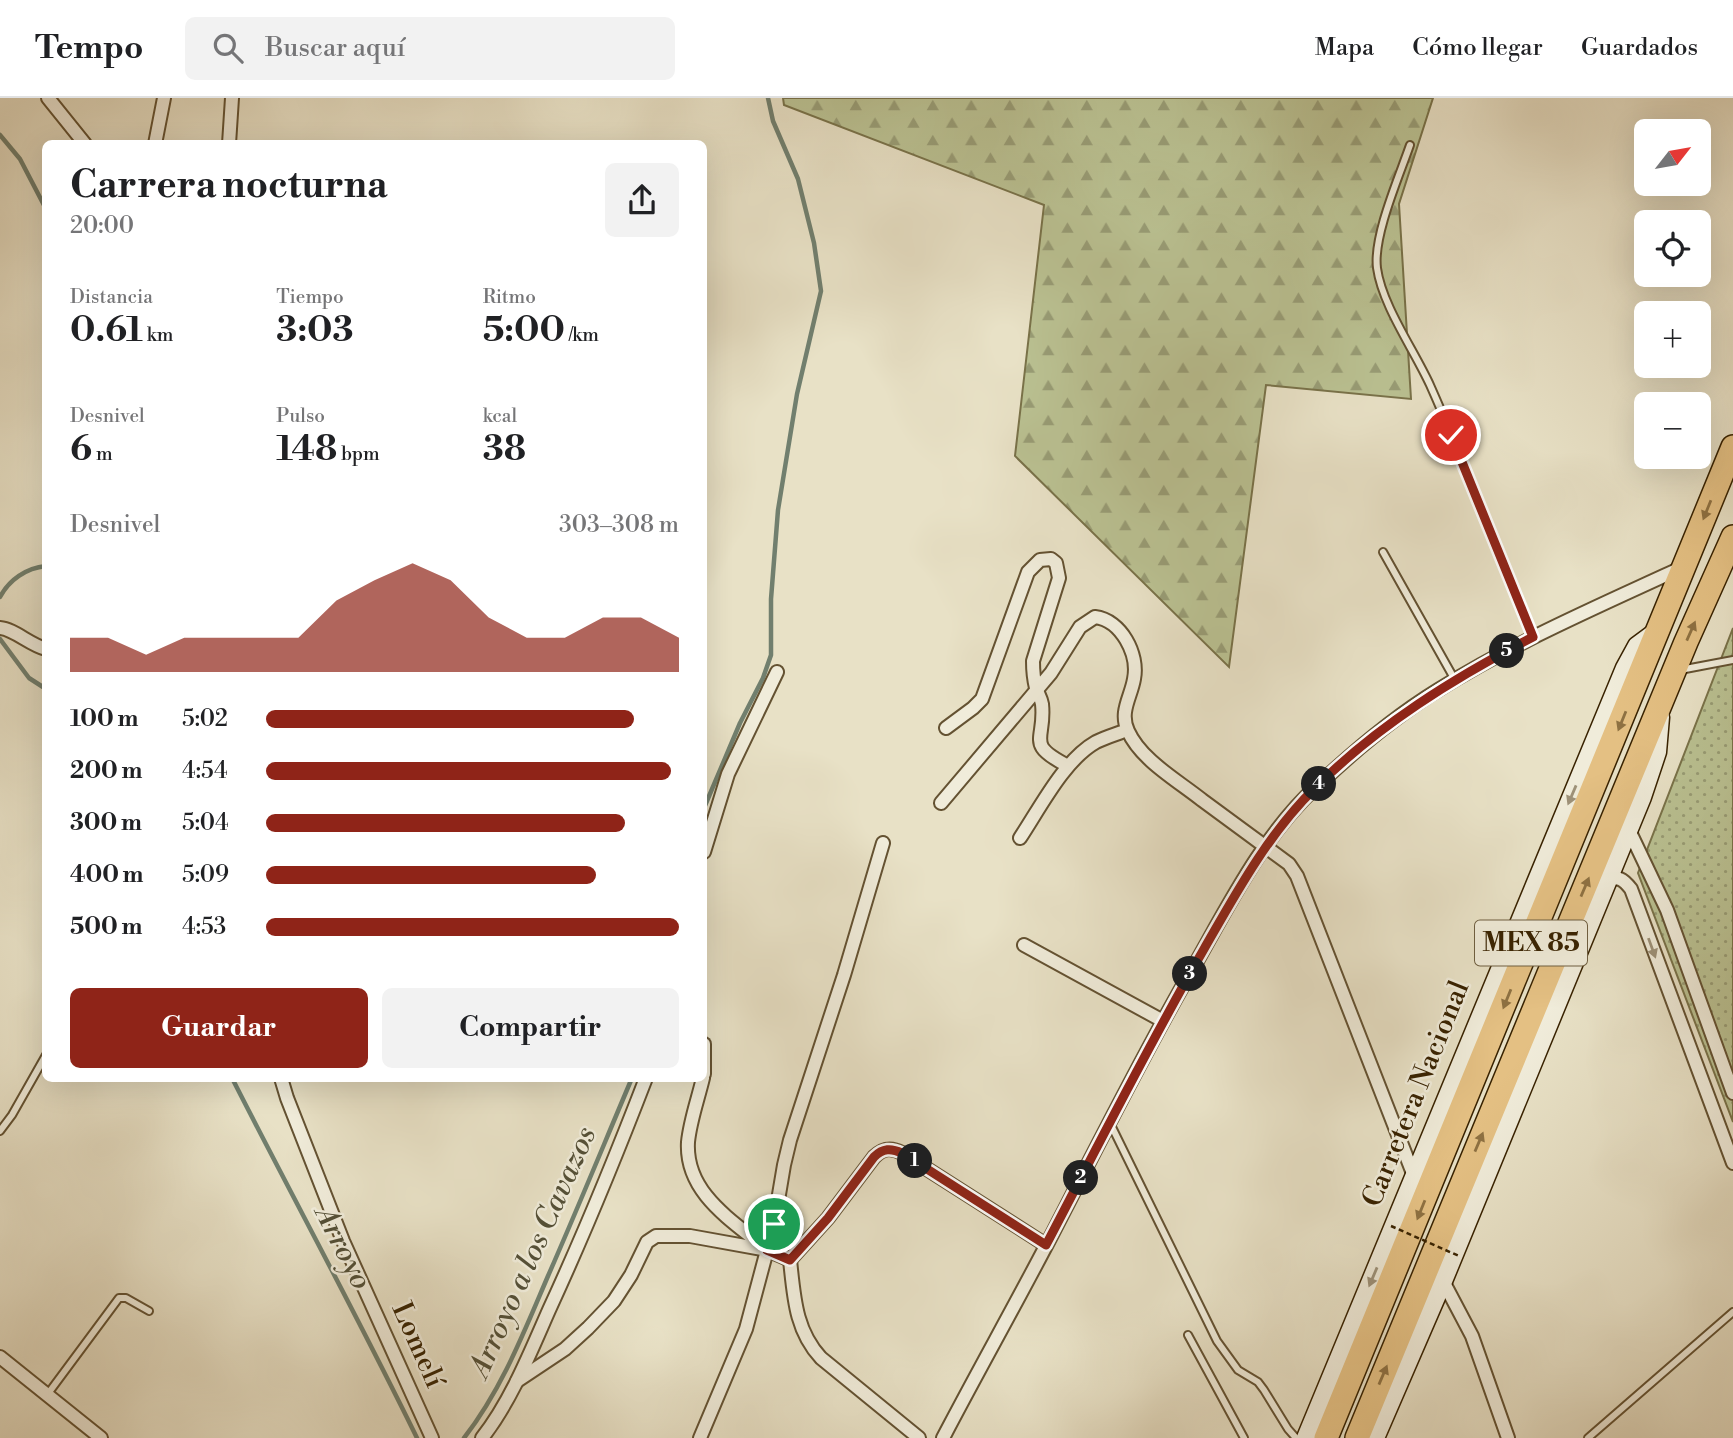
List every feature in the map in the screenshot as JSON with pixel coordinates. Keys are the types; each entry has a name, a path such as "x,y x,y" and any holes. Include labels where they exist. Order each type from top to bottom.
{"highway":[{"name":"Carretera Nacional","path":"1326,1438 1733,447"},
{"name":"MEX 85","path":"1357,1438 1674,671 1733,538"}],"main road":[{"name":"Carretera Nacional","path":"1306,1438 1625,668 1637,646 1660,629"},
{"name":"MEX 85","path":"1375,1438 1443,1280 1628,828 1654,761 1661,705"}],"street":[{"path":"48,98 82,140"},
{"path":"156,140 164,98"},
{"path":"229,140 232,98"},
{"path":"946,728 982,699 1028,572 1040,560 1046,558 1056,563 1059,578 1033,661 1036,689 1042,700 1039,736 1048,755 1068,765"},
{"path":"943,1438 1163,1021 1265,847 1287,818 1314,788 1352,754 1394,720 1455,680 1533,637 1685,566"},
{"path":"941,803 1065,654 1080,627 1095,617 1113,624 1124,635 1135,666 1135,678 1124,719 1134,743 1157,765 1289,864 1297,876 1414,1176"},
{"path":"1,628 42,648"},
{"path":"707,842 728,774 777,672"},
{"path":"1020,838 1068,765 1096,742 1127,730"},
{"path":"1628,828 1667,910 1733,1093"},
{"path":"700,1438 746,1329 767,1250 790,1140 845,975 883,843"},
{"path":"1606,880 1624,880 1631,889 1733,1163"},
{"path":"1024,945 1163,1021"},
{"name":"Lomelí","path":"282,1082 343,1241 432,1438"},
{"path":"482,1438 515,1382 589,1223 644,1082"},
{"path":"702,1082 688,1140 688,1158 692,1173 712,1205 767,1250"},
{"path":"919,1438 812,1348 800,1327 796,1311 790,1260 828,1218 878,1152 890,1149 902,1153 1046,1245"},
{"path":"515,1382 565,1349 588,1328 614,1301 631,1275 647,1242 656,1236 690,1236 767,1250 790,1260"},
{"path":"1443,1280 1472,1336 1508,1438"},
{"path":"0,1357 101,1438"}],"lane":[{"path":"1410,145 1379,237 1376,266 1379,279 1385,297 1428,381 1533,637"},
{"path":"1383,552 1455,680"},
{"path":"1674,671 1733,660"},
{"path":"0,1131 42,1062"},
{"path":"1110,1122 1217,1341 1238,1370 1258,1382 1296,1438"},
{"path":"47,1395 119,1298 126,1298 149,1311"},
{"path":"1588,1438 1733,1312"},
{"path":"1188,1335 1244,1438"}],"path":[{"path":"1391,1226 1459,1256"}],"green space":[{"path":"783,98 1433,98 1399,204 1411,399 1266,385 1229,667 1015,456 1044,205 784,105"},
{"path":"1733,628 1733,1122 1638,873"}],"waterway":[{"name":"Arroyo a los Cavazos","path":"707,801 771,655 771,599 778,510 797,394 821,291 814,243 798,179 773,121 768,98"},
{"name":"Arroyo","path":"0,135 20,159 42,201"},
{"name":"Arroyo","path":"0,597 8,585 19,576 42,567"},
{"name":"Arroyo","path":"0,639 29,678 42,686"},
{"name":"Arroyo","path":"234,1082 417,1438"},
{"name":"Arroyo a los Cavazos","path":"464,1438 490,1400 511,1360 630,1082"}],"route":[{"path":"774,1224 767,1250 790,1260 828,1218 878,1152 890,1149 902,1153 1046,1245 1148,1048 1232,900 1265,847 1287,818 1314,788 1394,720 1480,664 1533,637 1451,435"}]}
